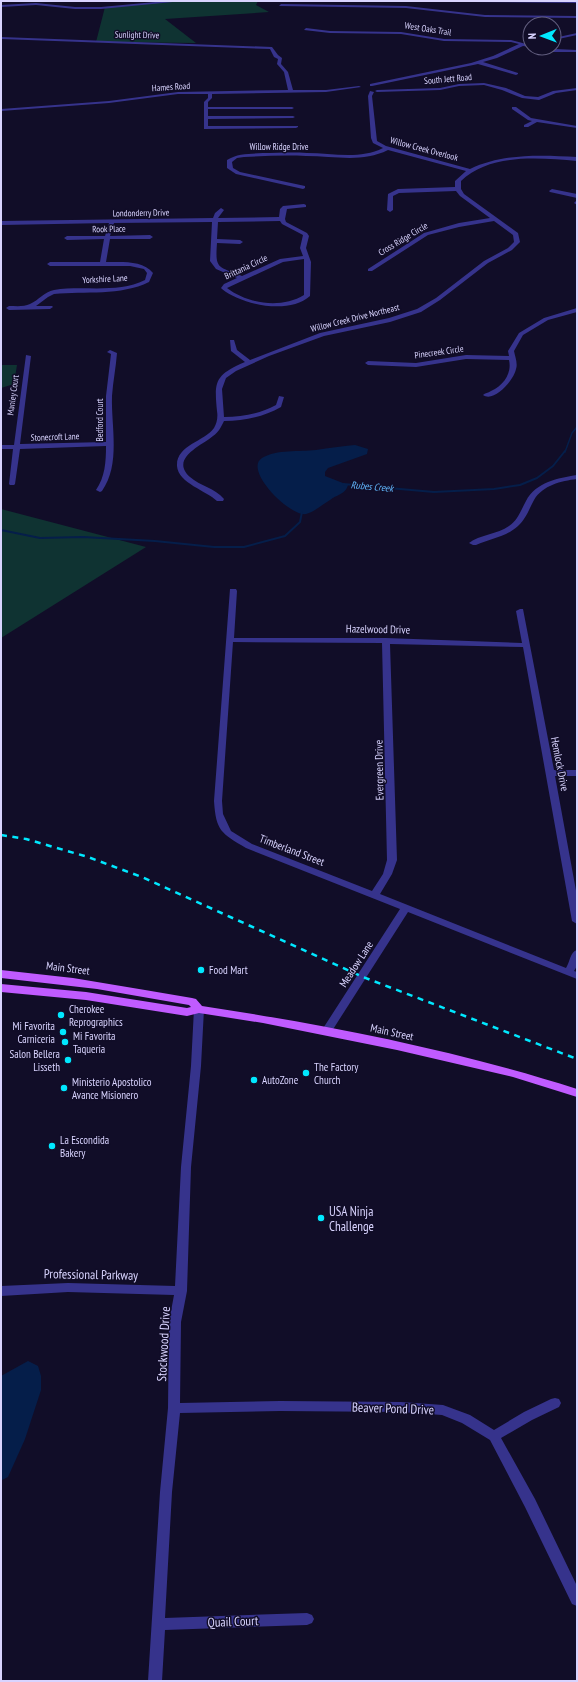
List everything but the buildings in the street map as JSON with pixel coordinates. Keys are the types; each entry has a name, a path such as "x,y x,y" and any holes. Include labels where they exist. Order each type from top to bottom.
{"main road":[{"name":"Main Street","path":"1,974 88,983 128,990 192,1002 199,1009"},
{"name":"Main Street","path":"1,988 86,996 187,1012 199,1009 263,1019 397,1046 500,1070 577,1093"}],"street":[{"path":"21,4 27,1"},
{"path":"124,6 126,1"},
{"path":"1,6 21,4 83,8 181,1"},
{"path":"472,1 577,2"},
{"path":"281,5 406,7 485,16 577,17"},
{"name":"West Oaks Trail","path":"306,29 330,32 401,33 444,40 511,41 522,44"},
{"path":"562,37 577,34"},
{"name":"Sunlight Drive","path":"1,38 272,48 276,56 280,58 279,64 286,72 291,92"},
{"path":"359,89 375,90 495,57 522,44"},
{"path":"562,51 577,51"},
{"path":"477,62 516,74"},
{"name":"South Jett Road","path":"375,90 440,89 459,85 484,84 504,88 524,97 539,99 555,92 577,89"},
{"path":"359,89 362,86 372,85 375,90"},
{"name":"Hames Road","path":"1,110 109,102 167,94 291,92 359,89"},
{"name":"Willow Creek Overlook","path":"375,90 374,138 378,144 469,170"},
{"path":"210,94 210,98 206,102 206,128 296,127"},
{"path":"206,108 292,108"},
{"path":"514,108 524,116 536,120 577,127"},
{"path":"206,118 293,117"},
{"path":"526,126 536,120"},
{"name":"Willow Ridge Drive","path":"303,187 238,173 230,169 228,166 229,162 235,157 244,155 307,154 367,156 380,153 388,148"},
{"path":"390,210 390,195 398,191 458,189 458,180 469,170 488,163 505,160 577,159"},
{"name":"Willow Creek Drive Northeast","path":"221,419 217,392 224,378 231,372 249,362 329,332 390,320 420,310 487,260 511,249 517,238 516,234 462,195 458,189"},
{"path":"552,191 577,196"},
{"path":"282,219 283,209 285,207 304,206"},
{"path":"220,210 215,220 213,261 224,271 244,278"},
{"name":"Londonderry Drive","path":"1,223 282,219"},
{"name":"Brittania Circle","path":"282,219 284,223 305,234 306,236 304,248 308,262 307,296 295,302 258,304 241,298 224,288 226,285 282,260 306,257"},
{"name":"Cross Ridge Circle","path":"370,270 426,234 459,224 494,219"},
{"path":"103,264 107,238 112,222"},
{"name":"Rook Place","path":"67,238 150,237"},
{"path":"214,241 240,242"},
{"name":"Yorkshire Lane","path":"26,308 34,305 46,295 54,292 132,287 141,284 149,278 150,272 146,268 139,265 50,264"},
{"path":"9,308 50,307"},
{"path":"486,395 494,392 508,381 514,368 511,351 521,334 546,320 577,310"},
{"path":"232,341 234,351 249,362"},
{"name":"Bedford Court","path":"100,490 104,486 109,469 109,394 114,353 110,352"},
{"name":"Manley Court","path":"12,484 22,394 28,356"},
{"name":"Pinecreek Circle","path":"368,364 416,365 466,357 512,358"},
{"path":"220,499 211,491 190,481 182,471 182,458 188,451 213,433 219,426 221,419 245,418 261,415 279,406 281,397"},
{"name":"Stonecroft Lane","path":"1,447 109,444"},
{"path":"473,543 502,533 516,524 523,516 532,498 545,486 564,479 577,477"},
{"name":"Timberland Street","path":"233,591 218,801 219,814 227,833 249,846 374,894 572,974"},
{"name":"Hemlock Drive","path":"520,611 525,645 577,921"},
{"name":"Hazelwood Drive","path":"230,640 386,640 525,645"},
{"name":"Evergreen Drive","path":"374,894 387,877 392,860 386,640"},
{"path":"550,773 577,773"},
{"name":"Meadow Lane","path":"326,1032 406,908"},
{"path":"572,974 577,953"},
{"name":"Stockwood Drive","path":"154,1681 159,1624 166,1492 174,1408 175,1322 181,1291 186,1167 196,1066 199,1009"},
{"name":"Professional Parkway","path":"1,1291 31,1287 181,1291"},
{"path":"555,1403 528,1416 494,1436 530,1503 577,1600"},
{"name":"Beaver Pond Drive","path":"174,1408 280,1406 408,1407 443,1410 466,1419 494,1436"},
{"name":"Quail Court","path":"159,1624 306,1619"}],"green space":[{"path":"178,1 258,1 256,5 269,12 165,19 196,43 96,42 105,7"},
{"path":"1,365 17,365 14,384 1,388"},
{"path":"1,509 146,547 1,638"}],"water":[{"path":"355,445 368,449 367,454 328,468 325,472 325,476 348,485 347,488 315,510 306,514 299,513 280,501 263,482 259,472 258,464 262,458 274,453"},
{"path":"28,1361 38,1366 41,1376 41,1390 25,1439 8,1477 2,1480 1,1376"}],"waterway":[{"name":"Rubes Creek","path":"565,452 572,433 577,427"},
{"name":"Rubes Creek","path":"343,484 434,492 494,489 520,485 537,478 553,466 565,451"},
{"name":"Rubes Creek","path":"1,530 40,538 83,537 155,541 214,547 244,547 285,536 300,522 302,512"}],"railway":[{"path":"1,835 26,839 88,857 142,877 363,977 577,1059"}],"place":[{"name":"Food Mart","path":"201,970"},
{"name":"Cherokee Reprographics","path":"61,1015"},
{"name":"Mi Favorita Carniceria","path":"63,1032"},
{"name":"Mi Favorita Taqueria","path":"65,1042"},
{"name":"Salon Bellera Lisseth","path":"68,1060"},
{"name":"The Factory Church","path":"306,1073"},
{"name":"AutoZone","path":"254,1080"},
{"name":"Ministerio Apostolico Avance Misionero","path":"64,1088"},
{"name":"La Escondida Bakery","path":"52,1146"},
{"name":"USA Ninja Challenge","path":"321,1218"}]}
